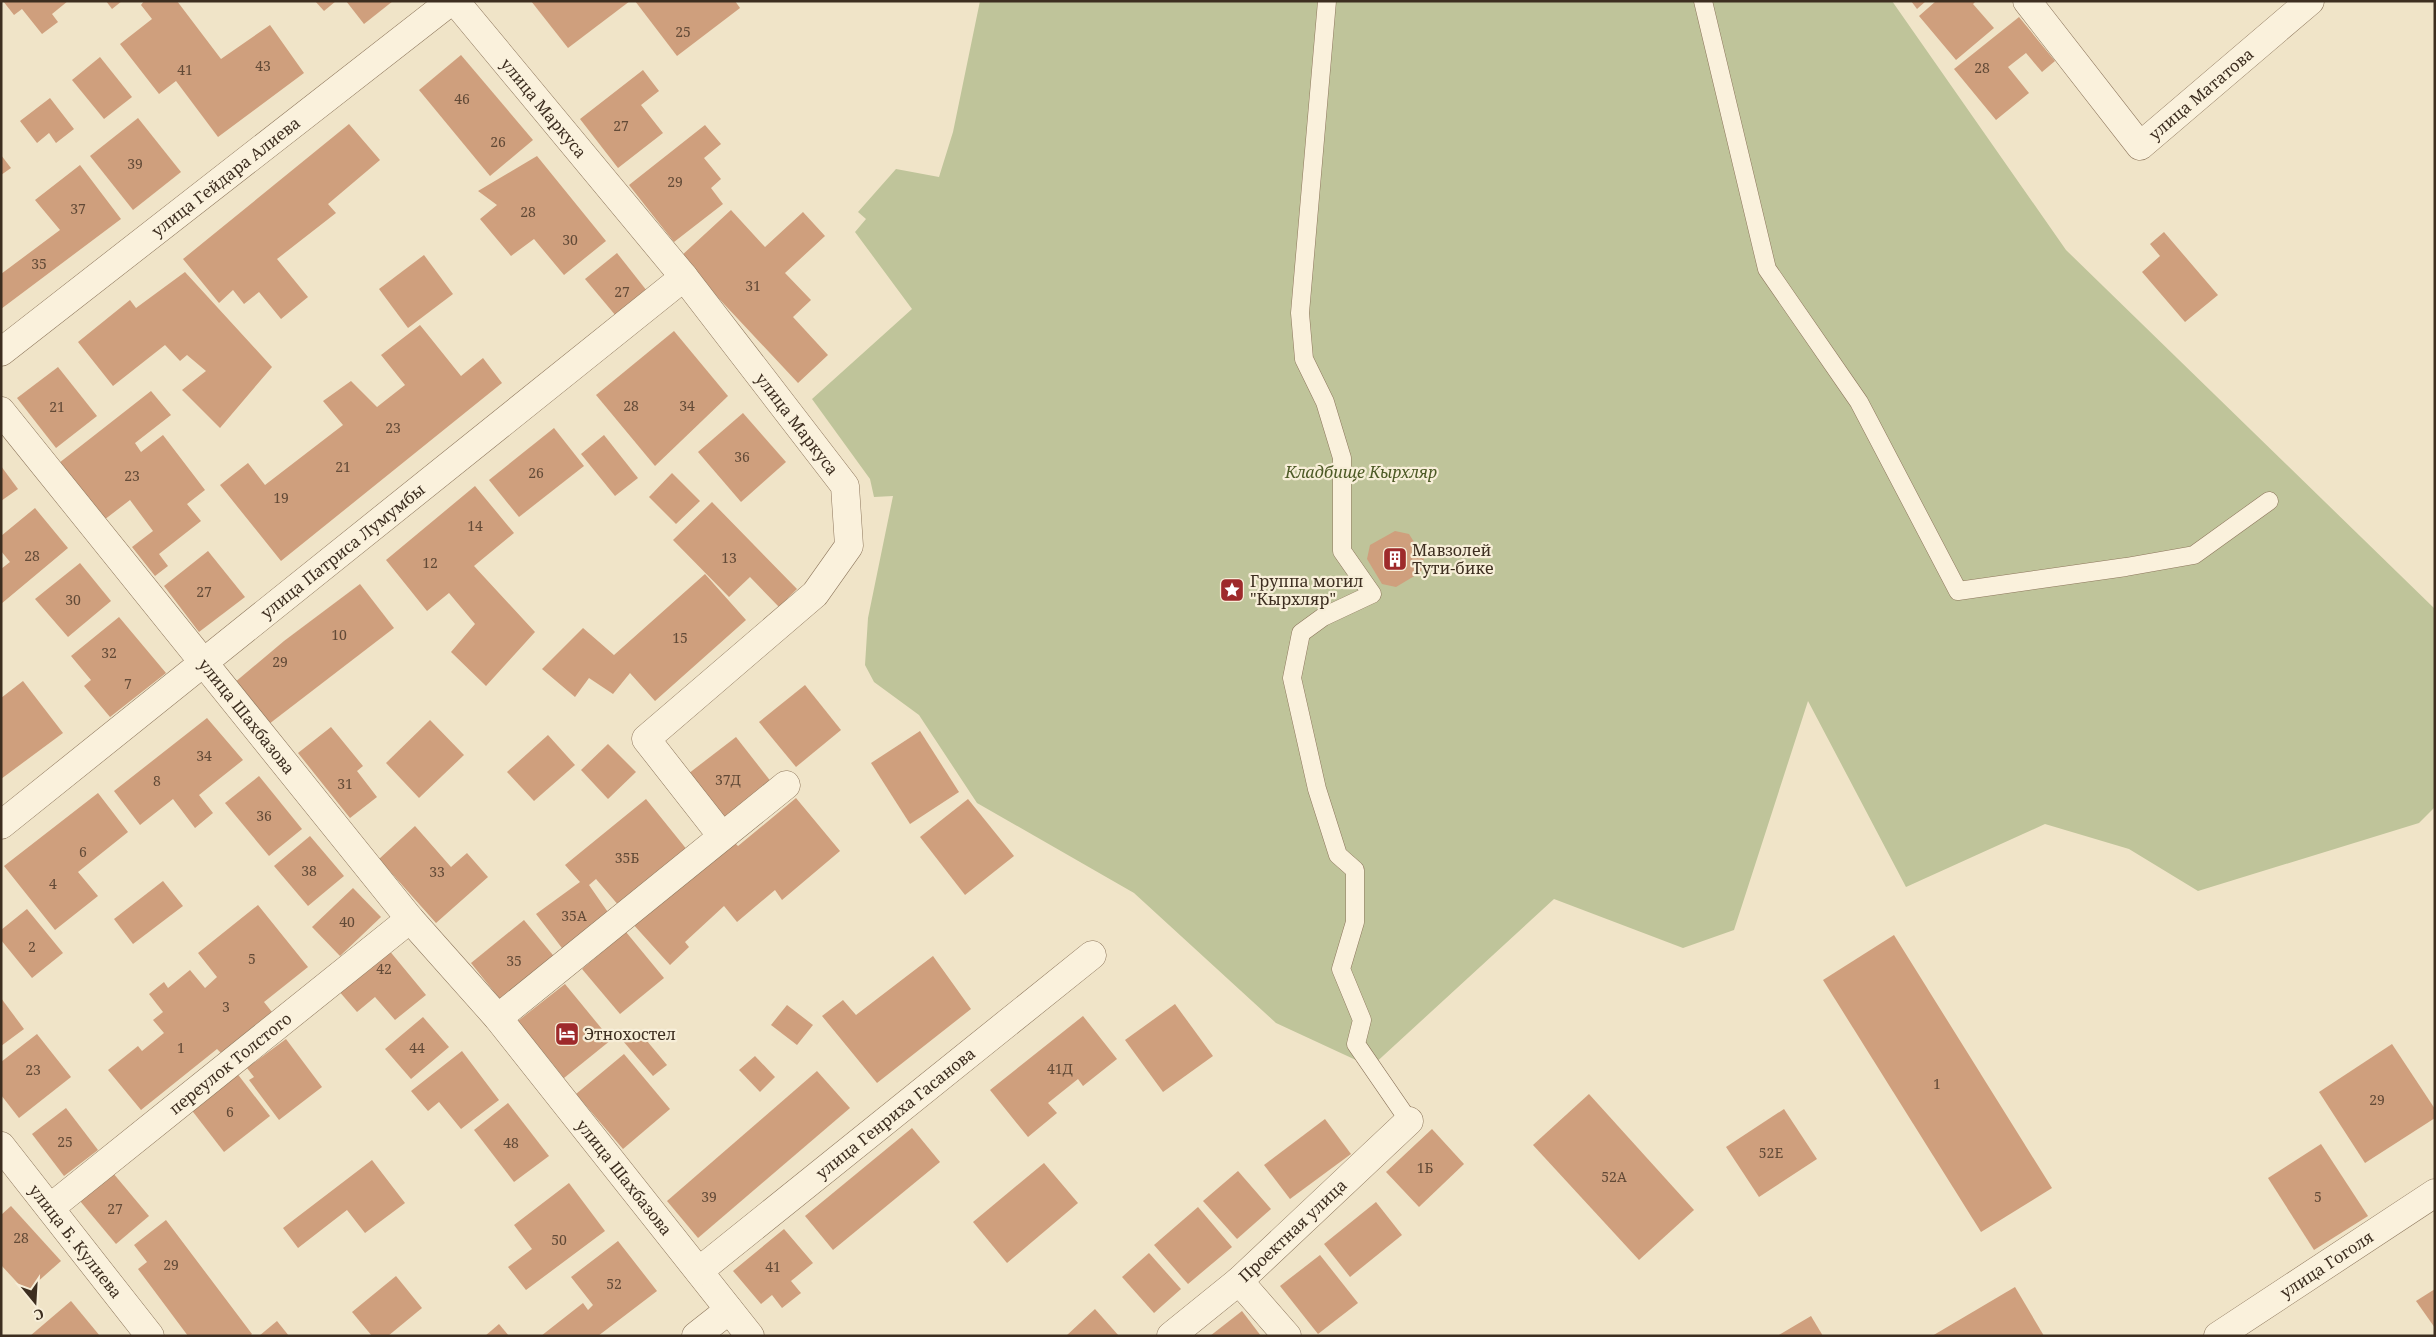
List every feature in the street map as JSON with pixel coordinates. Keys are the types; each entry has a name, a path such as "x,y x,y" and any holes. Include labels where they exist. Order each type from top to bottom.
{"street":[{"name":"улица Гейдара Алиева","path":"1,352 451,1"},
{"name":"улица Маркуса","path":"455,1 684,276 845,486 849,546 815,594 646,739 722,836"},
{"name":"улица Мататова","path":"2027,1 2140,146 2310,1"},
{"name":"улица Патриса Лумумбы","path":"1,825 684,276"},
{"name":"улица Шахбазова","path":"1,411 410,919 498,1018 750,1336"},
{"path":"498,1018 786,785"},
{"name":"переулок Толстого","path":"50,1208 410,919"},
{"name":"улица Генриха Гасанова","path":"699,1271 1092,955"},
{"name":"Проектная улица","path":"1171,1336 1239,1282 1409,1121"},
{"name":"улица Б. Кулиева","path":"1,1146 150,1336"},
{"name":"улица Гоголя","path":"2218,1336 2435,1193"},
{"path":"1239,1282 1288,1336"},
{"path":"696,1336 729,1310"}],"lane":[{"path":"1327,1 1300,313 1304,359 1326,402 1342,458 1342,551 1372,594 1323,617 1301,632 1292,678 1317,789 1335,846 1338,855 1355,870 1355,922 1341,968 1362,1020 1356,1044 1409,1121"},
{"path":"1703,1 1767,269 1859,402 1958,591 2126,567 2194,554 2269,501"}],"green space":[{"name":"Кладбище Кырхляр","path":"980,1 1892,1 2066,250 2435,609 2435,807 2419,823 2198,891 2129,849 2045,824 1906,887 1808,701 1734,930 1683,948 1554,899 1371,1067 1276,1023 1134,893 977,803 919,715 874,682 865,665 868,618 893,496 874,497 870,479 812,399 912,309 855,232 866,219 858,212 896,169 939,177 953,132"}],"building":[{"path":"3,1 68,1 52,14 58,22 42,34 22,9 14,15"},
{"path":"106,1 122,1 112,9"},
{"path":"144,1 177,1 221,59 270,25 304,73 218,137 176,81 159,94 120,44 152,19 141,5"},
{"path":"315,1 336,1 324,11"},
{"path":"346,1 393,1 364,24"},
{"path":"531,1 630,1 568,48"},
{"path":"635,1 735,1 740,8 677,56"},
{"path":"1911,1 1926,1 1917,9"},
{"path":"1936,1 1976,1 1973,4 1994,28 1956,60 1919,16"},
{"path":"2019,17 2055,61 2042,72 2026,53 2008,67 2029,93 1996,120 1954,69"},
{"path":"461,55 533,140 490,176 419,90"},
{"path":"100,57 132,97 104,119 72,80"},
{"path":"643,70 659,91 641,105 663,133 618,168 580,119"},
{"path":"50,98 74,129 56,143 49,133 37,143 20,121"},
{"path":"138,118 181,172 133,210 90,156"},
{"path":"349,124 380,160 328,204 336,213 277,259 308,297 281,319 259,292 244,304 233,290 219,303 183,259"},
{"path":"705,125 721,144 704,158 721,179 711,188 723,204 674,242 629,185"},
{"path":"1,155 11,168 1,175"},
{"path":"537,156 606,241 564,275 534,239 511,256 480,219 497,205 478,191"},
{"path":"80,165 121,219 1,309 1,274 60,230 35,200"},
{"path":"731,210 765,247 803,212 825,236 785,273 811,300 793,317 828,355 798,383 680,257"},
{"path":"2164,232 2218,295 2185,322 2142,272 2160,256 2150,244"},
{"path":"617,253 647,291 616,316 585,279"},
{"path":"424,255 453,294 408,328 379,289"},
{"path":"185,272 272,367 220,428 182,390 206,371 187,355 180,361 165,345 113,386 78,342 130,300 136,308"},
{"path":"420,325 461,376 483,358 502,383 281,561 220,485 248,463 265,485 343,425 323,401 351,381 377,407 405,385 381,355"},
{"path":"674,331 728,396 655,466 596,395"},
{"path":"58,367 97,416 56,448 17,398"},
{"path":"151,391 171,415 135,443 141,452 163,435 205,490 187,504 201,521 159,554 168,566 155,576 132,547 153,531 130,500 104,520 59,463"},
{"path":"743,413 786,462 741,502 698,452"},
{"path":"554,428 584,466 519,517 489,480"},
{"path":"604,435 638,478 615,496 581,454"},
{"path":"1,466 18,489 1,501"},
{"path":"672,473 700,501 676,524 649,497"},
{"path":"475,486 514,533 474,566 535,632 486,686 451,652 475,624 449,593 427,611 386,560"},
{"path":"712,502 797,589 779,607 750,577 729,597 673,540"},
{"path":"35,508 68,548 1,604 1,569 10,562 1,551 1,536"},
{"name":"Мавзолей Тути-бике","path":"1395,531 1409,534 1424,558 1421,572 1396,587 1382,584 1367,559 1370,545"},
{"path":"208,551 245,597 199,632 164,586"},
{"path":"80,563 111,601 68,637 35,599"},
{"path":"705,574 746,620 655,701 630,673 613,694 589,678 575,697 542,669 583,628 614,655"},
{"path":"360,584 394,628 269,724 234,683 284,641"},
{"path":"119,617 166,673 110,717 84,686 91,680 71,656"},
{"path":"23,681 63,733 1,779 1,698"},
{"path":"805,685 841,730 796,767 759,722"},
{"path":"207,718 243,760 199,795 213,813 195,828 173,799 140,825 114,791"},
{"path":"430,720 464,755 419,798 386,763"},
{"path":"331,727 363,766 357,771 377,797 350,818 298,753"},
{"path":"920,731 959,792 910,824 871,763"},
{"path":"548,735 575,765 534,801 507,772"},
{"path":"736,737 772,783 720,823 684,777"},
{"path":"608,744 636,772 608,799 581,770"},
{"path":"259,776 302,829 269,856 225,803"},
{"path":"98,793 128,832 78,872 98,896 55,930 4,866"},
{"path":"796,798 840,851 782,900 775,890 737,922 724,906 685,942 689,947 670,965 632,923 733,841 738,846"},
{"path":"646,799 688,851 620,907 596,879 589,885 612,918 565,952 536,914 580,882 565,865"},
{"path":"968,799 1014,856 965,895 920,837"},
{"path":"415,826 451,867 467,853 488,877 436,923 379,859"},
{"path":"310,836 344,876 308,906 274,866"},
{"path":"163,881 183,906 133,944 114,919"},
{"path":"353,888 381,917 340,956 312,927"},
{"path":"258,905 308,967 264,1002 272,1012 221,1053 217,1049 141,1110 108,1070 138,1046 142,1051 164,1033 153,1020 163,1012 149,994 164,982 168,988 190,970 205,988 217,977 198,953"},
{"path":"27,909 63,953 32,978 1,940 1,930"},
{"path":"524,920 557,960 503,1003 471,963"},
{"path":"626,932 664,978 620,1014 582,969"},
{"path":"1894,935 2052,1188 1981,1232 1823,980"},
{"path":"388,949 426,995 395,1020 375,997 357,1012 338,990"},
{"path":"933,956 971,1009 877,1083 822,1016 843,1000 856,1015"},
{"path":"565,984 611,1040 564,1078 518,1021"},
{"path":"1,998 24,1029 1,1046"},
{"path":"1175,1004 1213,1056 1163,1092 1125,1040"},
{"path":"787,1005 813,1025 797,1045 771,1025"},
{"path":"1083,1016 1117,1059 1083,1086 1078,1079 1048,1103 1057,1113 1028,1137 990,1090"},
{"path":"423,1017 449,1047 411,1079 385,1049"},
{"path":"637,1029 667,1065 653,1076 623,1041"},
{"path":"37,1034 71,1077 19,1118 1,1095 1,1062"},
{"path":"286,1039 322,1087 279,1120 249,1080 254,1077 247,1068"},
{"path":"2392,1044 2435,1109 2435,1118 2365,1163 2319,1092"},
{"path":"462,1051 499,1100 461,1129 439,1102 428,1111 411,1091"},
{"path":"624,1054 670,1109 623,1149 576,1094"},
{"path":"755,1056 775,1077 760,1092 739,1070"},
{"path":"817,1071 850,1108 698,1238 667,1201"},
{"path":"236,1072 270,1116 224,1152 190,1108"},
{"path":"1589,1094 1694,1210 1639,1260 1533,1145"},
{"path":"508,1103 549,1156 514,1182 474,1130"},
{"path":"66,1108 98,1150 64,1176 32,1134"},
{"path":"1784,1109 1817,1159 1759,1197 1726,1147"},
{"path":"1325,1119 1351,1154 1290,1199 1264,1165"},
{"path":"912,1128 940,1162 833,1250 805,1216"},
{"path":"1432,1129 1464,1164 1419,1207 1386,1172"},
{"path":"2321,1144 2368,1216 2314,1250 2268,1178"},
{"path":"372,1160 405,1203 365,1233 347,1210 298,1248 283,1228"},
{"path":"1044,1163 1078,1203 1007,1263 973,1222"},
{"path":"1238,1171 1271,1209 1237,1239 1203,1201"},
{"path":"113,1173 149,1216 116,1244 80,1201"},
{"path":"569,1183 605,1231 526,1290 508,1267 532,1249 514,1225"},
{"path":"1376,1202 1402,1235 1350,1277 1324,1244"},
{"path":"11,1206 61,1261 26,1292 1,1265 1,1215"},
{"path":"1198,1207 1232,1247 1188,1284 1154,1245"},
{"path":"166,1220 252,1334 250,1336 188,1336 138,1269 147,1262 134,1245"},
{"path":"784,1229 813,1263 791,1281 801,1293 782,1308 772,1295 761,1304 733,1271"},
{"path":"618,1241 657,1291 598,1336 541,1336 583,1303 588,1310 593,1305 571,1277"},
{"path":"1149,1253 1181,1289 1154,1313 1122,1277"},
{"path":"1320,1255 1358,1303 1318,1334 1280,1286"},
{"path":"396,1276 422,1308 388,1336 372,1336 352,1312"},
{"path":"2015,1287 2044,1336 1932,1336"},
{"path":"2435,1289 2435,1328 2416,1301"},
{"path":"71,1301 100,1336 30,1336"},
{"path":"1095,1309 1119,1336 1066,1336"},
{"path":"1242,1311 1261,1336 1210,1336"},
{"path":"1811,1316 1823,1336 1777,1336"},
{"path":"277,1321 289,1336 259,1336"},
{"path":"499,1324 509,1336 485,1336"}],"place":[{"name":"Мавзолей Тути-бике","path":"1395,559"},
{"name":"Группа могил \"Кырхляр\"","path":"1232,590"},
{"name":"Этнохостел","path":"567,1034"}]}
